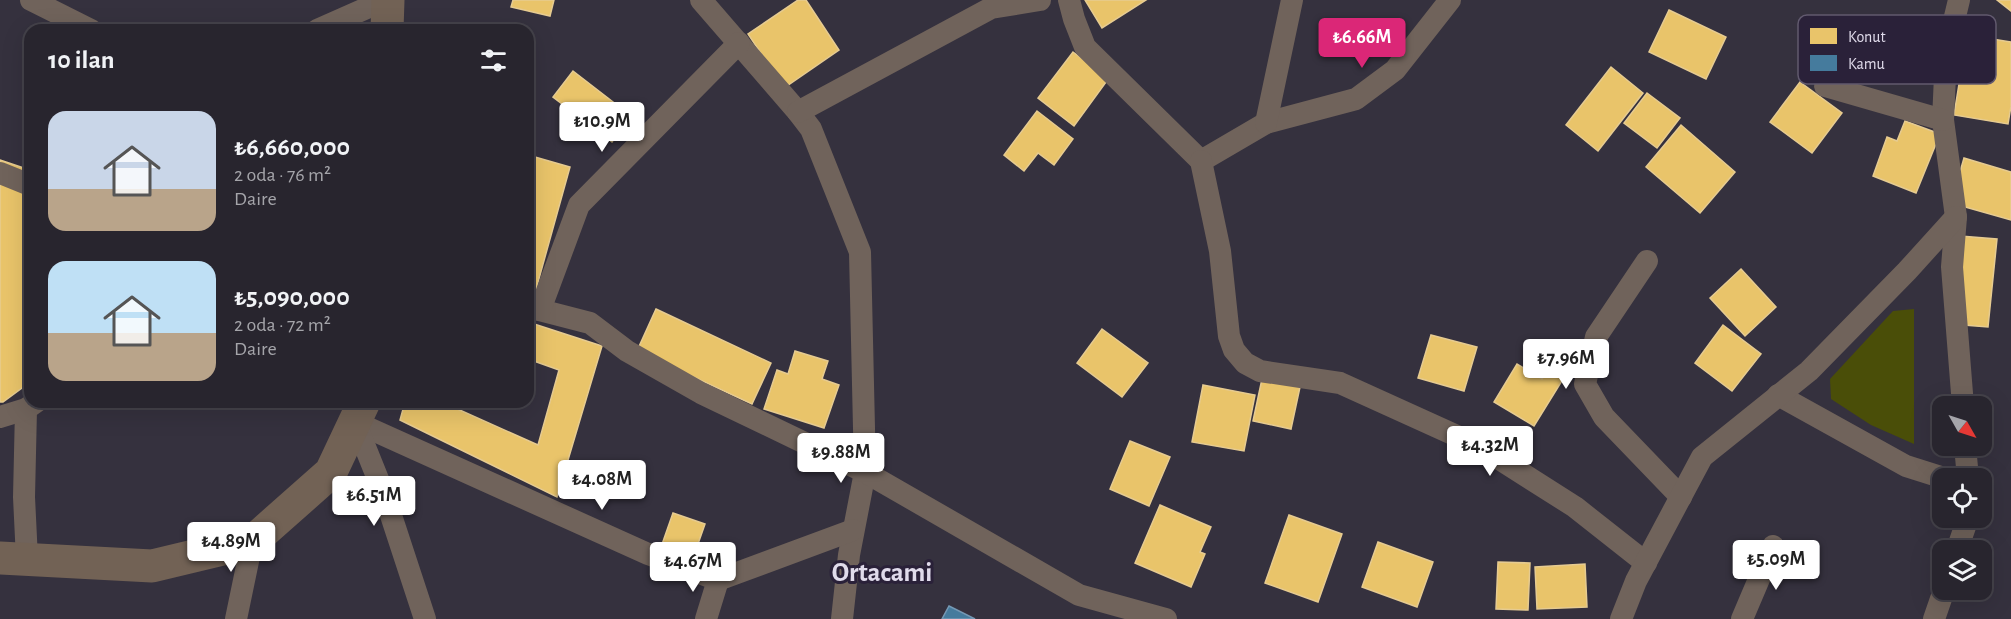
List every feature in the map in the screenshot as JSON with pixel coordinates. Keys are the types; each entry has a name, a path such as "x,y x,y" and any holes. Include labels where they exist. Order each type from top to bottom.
{"street":[{"path":"31,0 79,24"},
{"path":"331,24 386,0 387,24"},
{"path":"701,0 811,129 860,252 865,472 853,530 842,619"},
{"path":"798,112 991,8 1040,0"},
{"path":"1069,0 1085,47 1201,161 1220,251 1230,336 1234,350 1245,363 1260,371 1340,383 1479,446 1575,507 1646,562"},
{"path":"1266,123 1292,0"},
{"path":"1201,161 1266,123 1356,99 1395,70 1450,0"},
{"path":"1955,15 1959,0"},
{"path":"739,44 579,205 534,309 590,323 627,351 701,393 865,472 1079,595 1166,619"},
{"path":"1945,84 1943,120 1956,217 1952,267 1962,396"},
{"path":"1825,86 1943,120"},
{"path":"0,173 24,183"},
{"path":"1621,619 1636,581 1702,457 1809,371 1907,271 1956,217"},
{"path":"1647,261 1596,337 1586,384 1604,417 1681,497"},
{"path":"1778,395 1905,466 1932,474"},
{"path":"0,417 24,408"},
{"path":"31,408 24,497 13,558 152,566 252,542 331,472 360,412"},
{"path":"360,412 648,554 718,580 853,530"},
{"path":"360,412 425,619"},
{"path":"237,619 252,542"},
{"path":"1742,619 1773,546"},
{"path":"706,619 718,580"},
{"path":"1934,619 1941,600"}],"shaded area":[{"path":"1914,309 1914,444 1871,425 1831,399 1830,379 1893,311"}],"building: Konut":[{"path":"513,0 554,0 550,16 511,7"},
{"path":"798,0 806,0 839,50 784,88 748,34"},
{"path":"1085,0 1146,0 1102,28"},
{"path":"1997,0 2011,0 2011,11"},
{"path":"1669,10 1726,37 1706,79 1649,52"},
{"path":"1996,40 2011,42 2011,106 2008,124 1954,115 1959,84 1996,84"},
{"path":"1073,52 1109,78 1074,126 1038,98"},
{"path":"1611,67 1643,93 1598,151 1566,125"},
{"path":"573,71 631,116 612,142 553,97"},
{"path":"1798,84 1803,84 1842,113 1812,153 1770,122"},
{"path":"1647,93 1680,118 1657,148 1624,123"},
{"path":"1037,111 1073,139 1054,165 1038,153 1024,171 1004,155"},
{"path":"1905,121 1940,134 1916,193 1873,176 1887,137 1897,141"},
{"path":"1681,125 1735,172 1700,213 1646,167"},
{"path":"534,157 570,167 534,293"},
{"path":"1964,158 2011,172 2011,220 1951,203"},
{"path":"0,160 24,168 24,386 0,402"},
{"path":"1960,236 1997,239 1988,327 1951,324"},
{"path":"1741,269 1776,307 1745,336 1710,298"},
{"path":"656,309 771,363 752,404 637,351"},
{"path":"534,324 602,346 557,497 400,420 403,408 455,408 538,445 559,370 534,361"},
{"path":"1723,325 1761,354 1732,391 1695,363"},
{"path":"1102,329 1148,363 1122,397 1077,363"},
{"path":"1431,335 1477,347 1464,391 1418,378"},
{"path":"795,351 828,361 822,379 839,385 824,428 764,409 777,370 788,374"},
{"path":"1553,362 1568,371 1534,426 1494,402 1517,364 1542,379"},
{"path":"1262,379 1300,387 1291,429 1253,421"},
{"path":"1203,385 1255,395 1244,451 1192,442"},
{"path":"1130,441 1170,457 1149,506 1110,489"},
{"path":"1160,505 1211,527 1200,552 1205,554 1191,587 1135,563"},
{"path":"673,513 705,524 692,561 660,550"},
{"path":"1289,515 1342,534 1318,602 1265,583"},
{"path":"1378,542 1433,562 1417,607 1362,587"},
{"path":"1498,562 1530,563 1528,610 1496,609"},
{"path":"1585,564 1587,607 1537,609 1535,567"}],"building: Kamu":[{"path":"949,606 975,619 942,619"}],"district":[{"name":"Ortacami","path":"882,572"}]}
